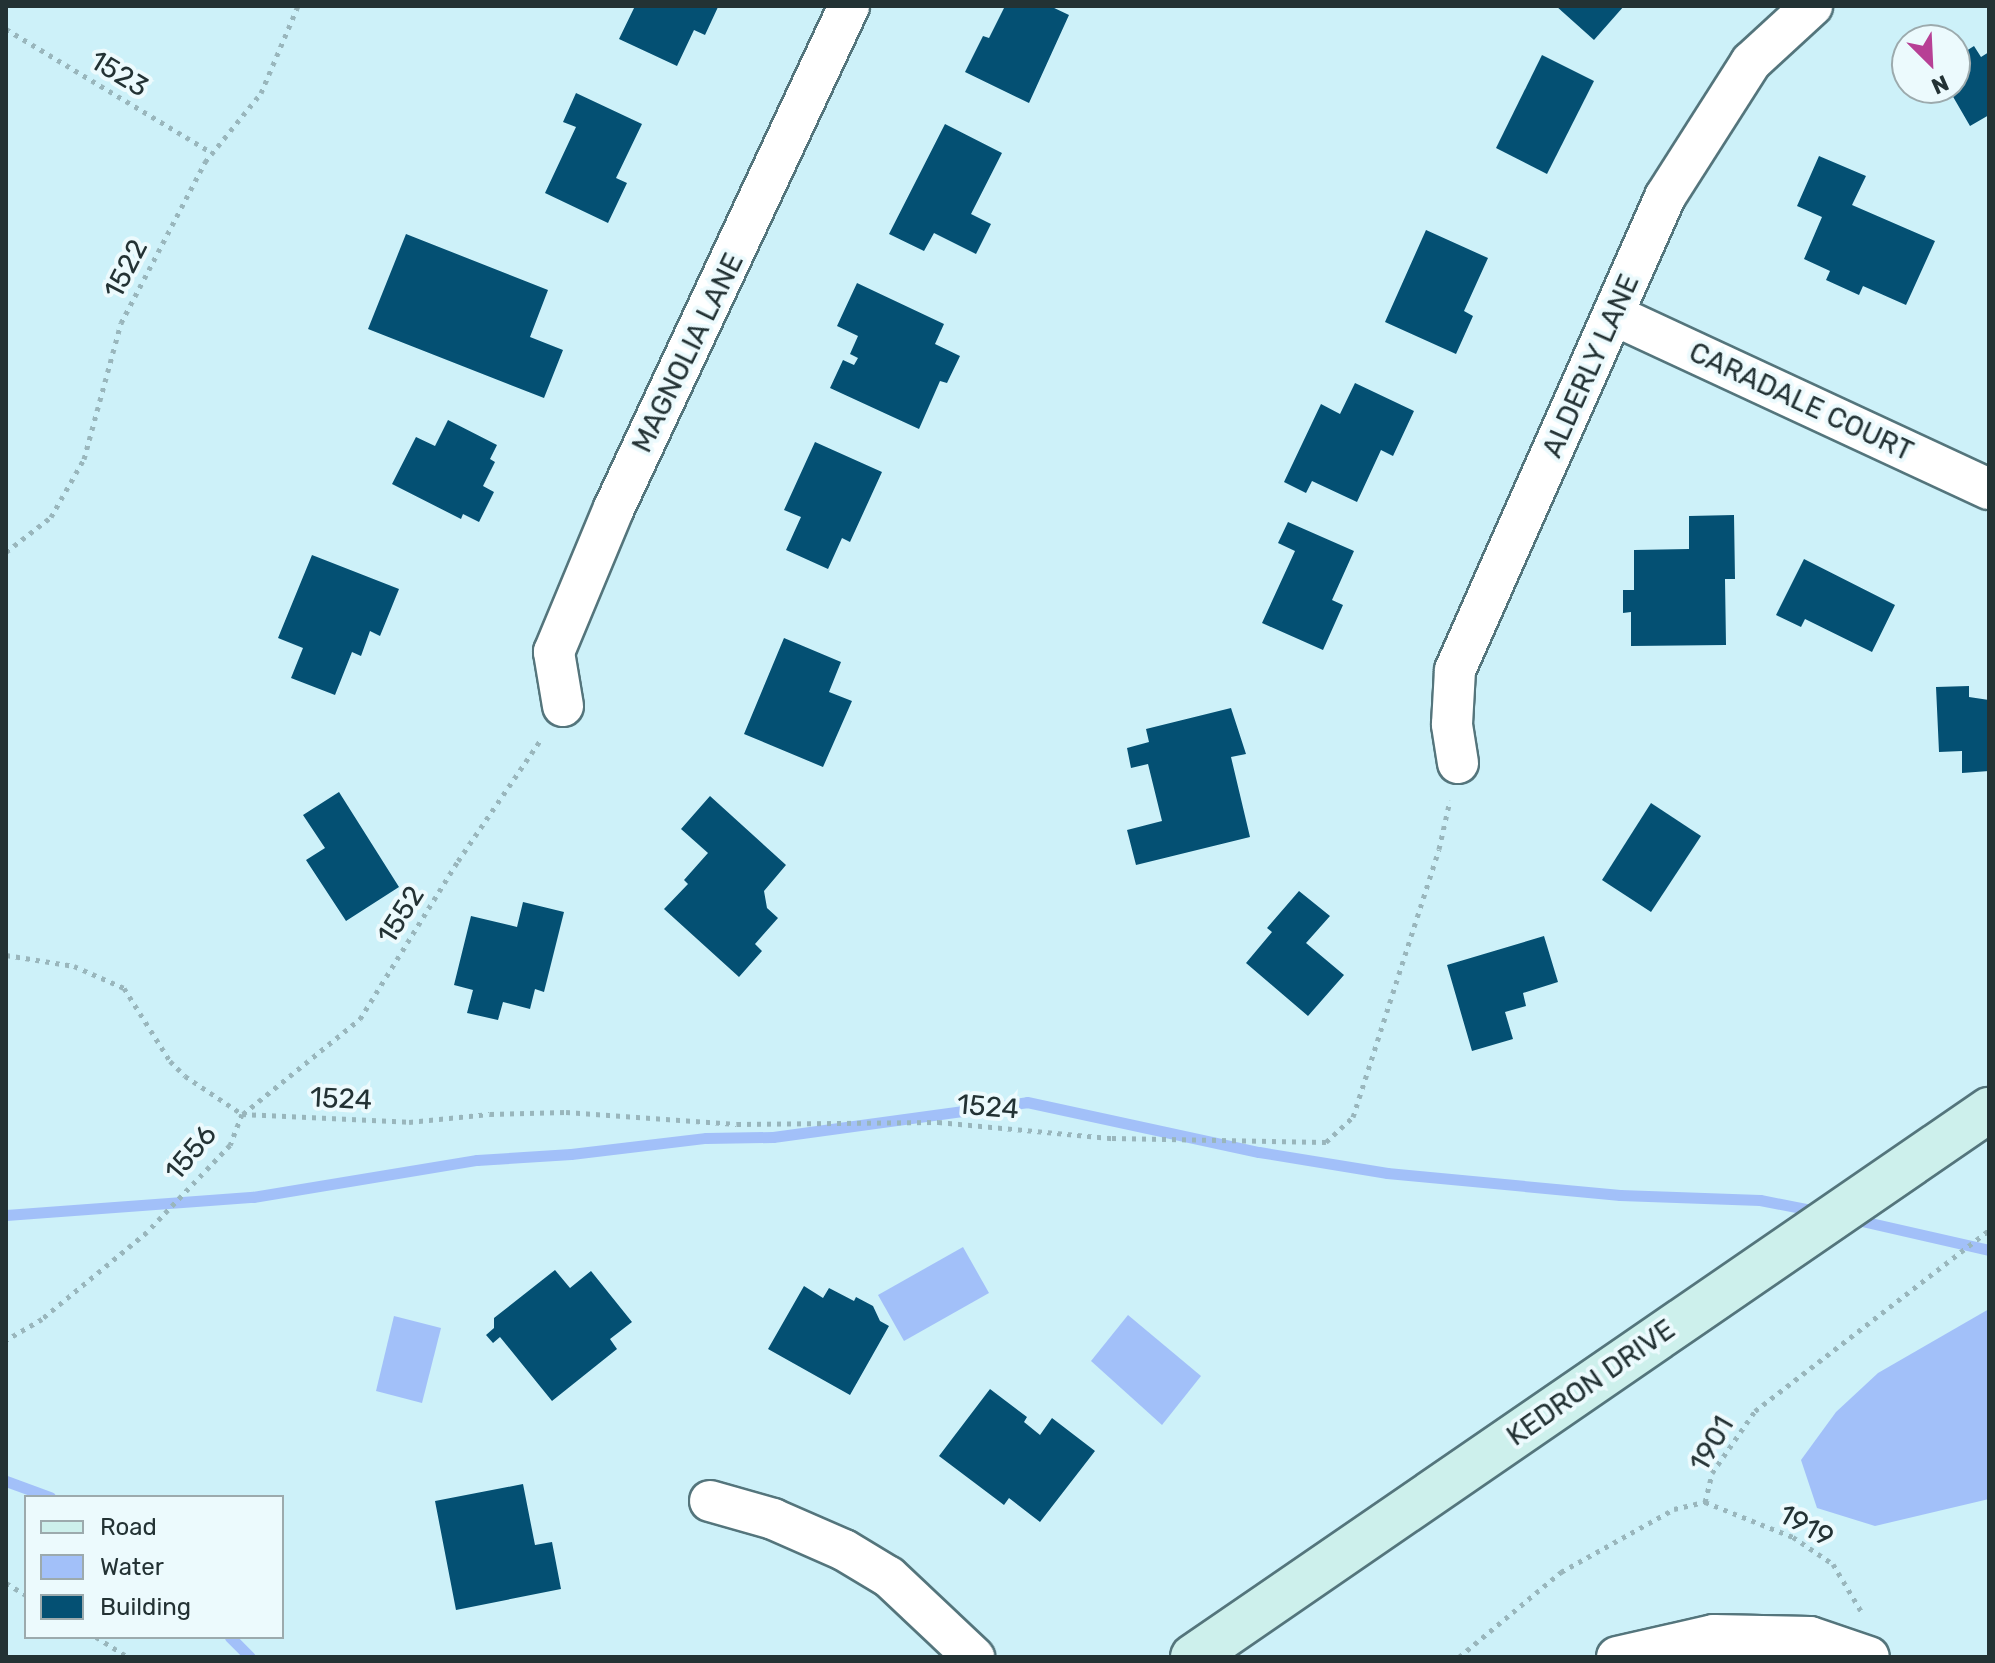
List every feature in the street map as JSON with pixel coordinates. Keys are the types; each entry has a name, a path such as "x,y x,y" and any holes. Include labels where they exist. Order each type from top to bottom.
{"street":[{"name":"MAGNOLIA LANE","path":"563,706 554,652 614,508 849,6"},
{"name":"ALDERLY LANE","path":"1458,763 1452,724 1455,670 1665,197 1753,59 1812,6"},
{"name":"CARADALE COURT","path":"1614,315 1989,489"},
{"name":"KEDRON DRIVE","path":"1193,1657 1989,1110"},
{"path":"710,1501 773,1519 844,1550 889,1577 974,1657"},
{"path":"1617,1657 1714,1635 1810,1637 1869,1657"}],"path":[{"name":"1522","path":"6,552 51,517 84,459 121,323 212,153 261,93 298,6"},
{"name":"1523","path":"6,29 212,153"},
{"name":"1552","path":"242,1114 360,1019 458,861 563,706"},
{"name":"1524","path":"242,1114 409,1122 490,1114 566,1112 737,1124 938,1122 1112,1138 1326,1142 1353,1117 1439,849 1458,763"},
{"name":"1556","path":"6,955 74,966 124,988 170,1061 185,1076 242,1114 230,1145 147,1232 42,1319 6,1340"},
{"name":"1901","path":"1459,1657 1561,1572 1674,1509 1705,1502 1712,1473 1755,1411 1989,1230"},
{"name":"1919","path":"1705,1502 1793,1537 1833,1564 1864,1617"},
{"path":"6,1583 24,1594"},
{"path":"99,1639 128,1657"}],"water":[{"path":"963,1247 989,1293 904,1341 878,1295"},
{"path":"1989,1309 1989,1499 1875,1526 1817,1508 1801,1460 1836,1412 1878,1373"},
{"path":"1128,1315 1201,1376 1162,1425 1091,1361"},
{"path":"394,1316 441,1328 422,1403 376,1391"}],"building":[{"path":"635,6 718,7 705,35 694,30 677,66 619,39"},
{"path":"1005,6 1050,6 1069,15 1029,103 965,72 983,36 989,38"},
{"path":"1556,6 1624,6 1594,40"},
{"path":"1974,46 1981,57 1989,52 1989,115 1970,126 1957,104 1971,104 1971,48"},
{"path":"1542,55 1594,81 1547,174 1496,148"},
{"path":"576,93 642,124 616,178 627,183 608,223 545,193 576,127 563,122"},
{"path":"945,124 1002,153 971,214 991,224 976,254 934,233 924,251 889,234"},
{"path":"1819,156 1866,176 1852,205 1935,241 1906,305 1863,286 1859,295 1826,280 1830,271 1804,259 1822,217 1797,206"},
{"path":"1426,230 1488,258 1464,311 1473,316 1456,354 1385,322"},
{"path":"406,234 548,290 530,337 563,350 544,398 368,329"},
{"path":"857,283 944,324 935,344 960,356 947,383 940,381 919,429 830,388 843,360 854,365 858,358 850,354 858,336 837,326"},
{"path":"1355,383 1414,411 1393,456 1381,450 1357,502 1312,481 1306,493 1284,482 1321,404 1340,414"},
{"path":"448,420 497,445 490,459 495,462 483,486 494,492 479,522 463,514 461,519 392,484 416,437 435,446"},
{"path":"815,442 882,472 850,542 842,538 828,569 786,550 801,517 784,510"},
{"path":"1734,515 1735,579 1725,579 1726,645 1631,646 1631,612 1623,613 1623,590 1634,590 1634,550 1689,549 1689,516"},
{"path":"1288,522 1354,551 1332,600 1343,605 1323,650 1262,623 1295,551 1278,543"},
{"path":"312,555 399,589 380,636 370,631 361,656 352,652 335,695 291,678 303,648 278,638"},
{"path":"1804,559 1895,605 1872,652 1805,619 1801,627 1776,615"},
{"path":"784,638 841,662 829,692 852,701 823,767 744,734"},
{"path":"1969,686 1969,697 1989,700 1989,771 1962,773 1962,751 1939,752 1936,687"},
{"path":"1231,708 1246,754 1231,757 1250,837 1136,865 1127,830 1162,821 1148,764 1131,768 1127,748 1149,742 1146,729"},
{"path":"339,792 399,887 346,921 306,860 325,848 303,815"},
{"path":"710,796 786,865 764,891 767,908 778,918 755,944 762,951 739,977 664,909 688,884 684,880 708,853 681,829"},
{"path":"1651,803 1701,836 1651,912 1602,880"},
{"path":"1299,891 1330,916 1306,943 1344,975 1308,1016 1246,963 1272,932 1267,928"},
{"path":"523,902 564,912 544,992 535,989 530,1009 503,1002 498,1020 467,1013 473,990 454,985 471,916 517,927"},
{"path":"1544,936 1558,982 1523,993 1526,1006 1505,1012 1513,1039 1472,1051 1447,965"},
{"path":"555,1270 570,1288 591,1271 632,1322 610,1339 617,1349 552,1401 500,1337 493,1343 486,1335 494,1328 494,1318"},
{"path":"804,1286 823,1298 829,1288 854,1301 856,1297 873,1306 880,1321 889,1326 850,1395 768,1349"},
{"path":"990,1389 1027,1417 1024,1422 1040,1435 1052,1418 1095,1451 1040,1522 1009,1498 1004,1505 939,1456"},
{"path":"523,1484 535,1545 552,1542 561,1589 456,1610 435,1501"}],"waterway":[{"path":"6,1215 253,1197 477,1160 571,1154 706,1138 773,1137 1027,1102 1259,1152 1387,1173 1620,1195 1760,1200 1821,1212"},
{"path":"1853,1219 1989,1250"},
{"path":"6,1481 44,1495"},
{"path":"232,1639 250,1657"}]}
